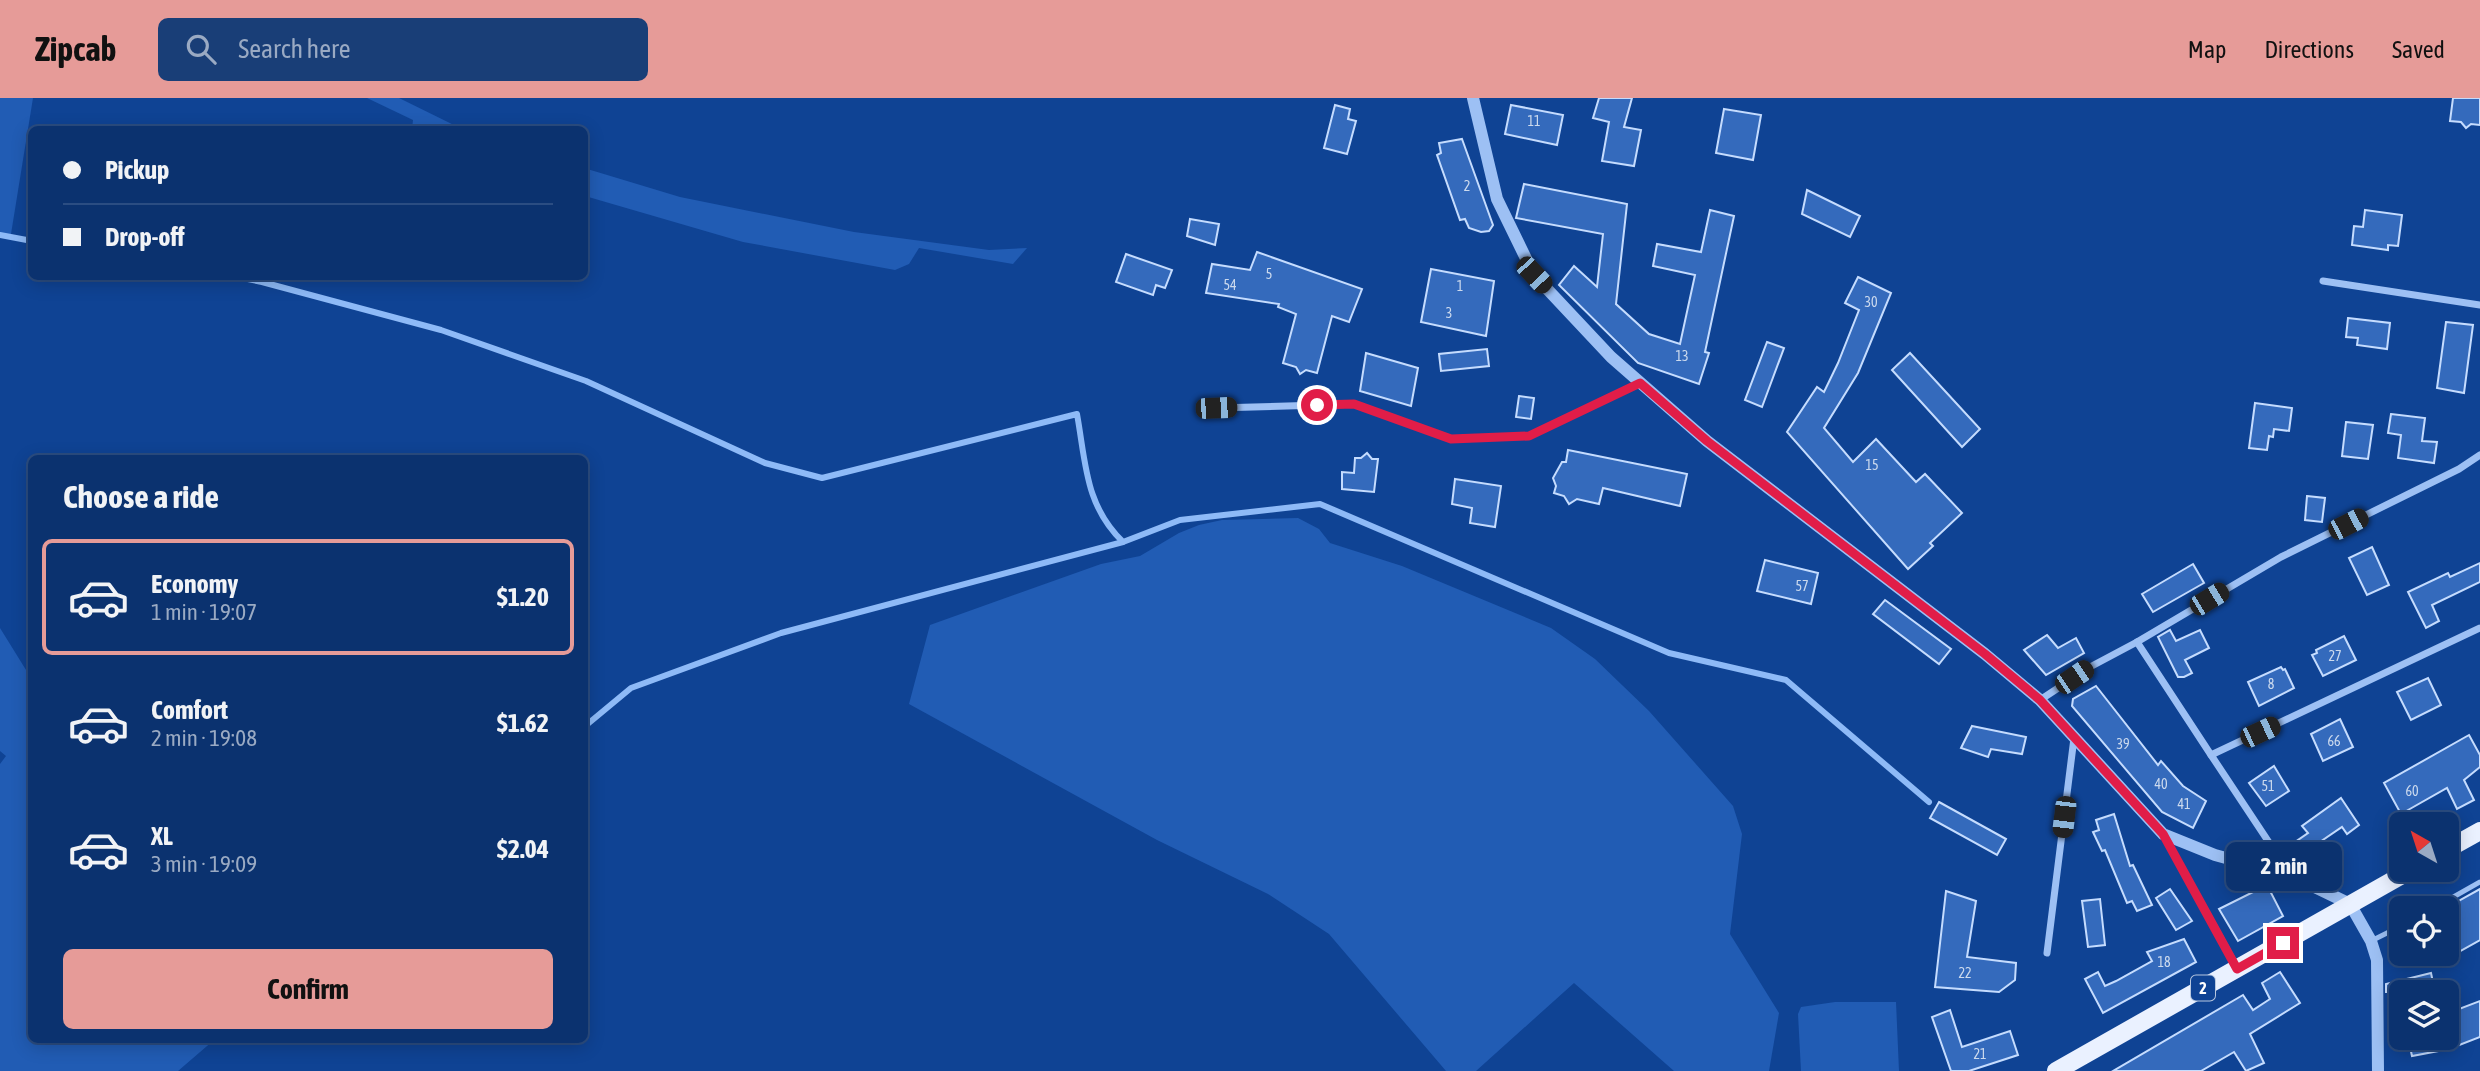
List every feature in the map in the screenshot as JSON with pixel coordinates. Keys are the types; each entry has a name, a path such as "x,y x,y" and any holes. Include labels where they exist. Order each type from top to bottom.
{"main road":[{"path":"2459,843 2480,831"},
{"name":"2","path":"2056,1071 2390,882"}],"street":[{"path":"1473,98 1497,199 1534,275 1611,357 1707,441 1974,645 2040,700 2163,834 2237,969"},
{"path":"2323,281 2480,305"},
{"path":"1216,408 1354,404 1451,439 1529,436 1640,383"},
{"path":"2040,700 2090,667 2281,557 2459,469 2480,455"},
{"path":"2211,755 2480,628"},
{"path":"2137,642 2292,876"},
{"path":"2047,953 2074,735"},
{"path":"2163,834 2215,855 2292,876 2350,904 2371,941 2379,970 2378,1071"}],"lane":[{"path":"2455,896 2480,882"},
{"path":"2371,941 2389,932"}],"shaded area":[{"path":"0,98 33,98 11,234 0,235"},
{"path":"367,98 399,98 456,126 412,126 413,120"},
{"path":"588,169 680,197 854,232 989,250 1027,248 1013,264 919,248 909,264 895,270 743,242 588,197"},
{"path":"1298,518 1319,529 1330,543 1402,566 1551,628 1595,659 1649,711 1733,806 1742,834 1730,934 1779,1013 1769,1071 1674,1071 1574,983 1476,1071 1446,1071 1329,934 1268,894 1157,840 909,704 930,625 1101,564 1140,556 1179,533 1199,525 1222,520"},
{"path":"0,628 28,673 28,1043 211,1043 178,1071 0,1071 0,764 6,756 0,751"},
{"path":"1835,1002 1896,1002 1899,1071 1801,1071 1798,1014 1801,1007"}],"building":[{"path":"1599,98 1632,98 1624,127 1641,130 1634,166 1602,161 1609,122 1593,118"},
{"path":"2453,98 2480,98 2480,125 2471,124 2466,128 2461,122 2450,121"},
{"path":"1335,105 1350,109 1348,119 1356,121 1347,154 1324,148"},
{"path":"1511,105 1563,115 1557,145 1505,134"},
{"path":"1724,109 1761,115 1753,160 1716,153"},
{"path":"1462,139 1493,225 1489,231 1481,232 1469,228 1465,219 1460,220 1437,155 1441,153 1439,143"},
{"path":"1524,184 1627,204 1616,304 1649,334 1680,344 1695,275 1653,266 1657,244 1701,252 1710,210 1734,216 1705,352 1709,353 1699,384 1638,363 1559,285 1574,266 1597,287 1603,234 1516,218"},
{"path":"1807,190 1860,216 1850,237 1802,214"},
{"path":"2365,210 2402,215 2398,246 2388,245 2388,250 2352,245 2354,226 2363,227"},
{"path":"1190,219 1219,224 1215,245 1187,236"},
{"path":"1257,252 1362,289 1349,322 1332,316 1317,373 1306,370 1300,374 1296,367 1283,363 1296,314 1278,307 1279,304 1206,293 1212,264 1250,270"},
{"path":"1126,254 1172,270 1165,288 1156,285 1153,295 1116,282"},
{"path":"1431,269 1494,281 1486,336 1421,322"},
{"path":"1858,277 1891,293 1858,373 1824,428 1853,462 1876,439 1916,482 1925,474 1962,513 1930,543 1933,546 1908,569 1787,432 1817,387 1824,392 1838,363 1859,310 1845,303"},
{"path":"2348,318 2390,323 2387,349 2357,345 2358,338 2346,337"},
{"path":"2446,322 2473,325 2464,393 2437,388"},
{"path":"1767,342 1784,348 1762,407 1745,400"},
{"path":"1487,349 1489,366 1441,371 1439,354"},
{"path":"1366,353 1418,368 1411,406 1360,391"},
{"path":"1910,353 1980,429 1962,447 1892,370"},
{"path":"1519,396 1534,398 1531,419 1516,417"},
{"path":"2255,403 2292,408 2289,431 2274,429 2273,437 2269,436 2267,450 2249,448"},
{"path":"2391,414 2425,418 2422,441 2437,442 2434,463 2398,458 2401,435 2388,433"},
{"path":"2346,422 2373,425 2368,459 2342,456"},
{"path":"1568,450 1687,474 1680,506 1603,488 1599,504 1577,499 1569,504 1564,496 1554,493 1556,486 1553,478 1562,462 1566,462"},
{"path":"1367,453 1372,459 1378,459 1374,492 1342,489 1342,472 1354,473 1355,458 1361,458"},
{"path":"1455,479 1501,486 1495,527 1470,523 1472,508 1452,504"},
{"path":"2307,496 2325,498 2322,522 2305,520"},
{"path":"2372,547 2389,585 2367,595 2349,558"},
{"path":"1765,560 1818,573 1811,604 1757,591"},
{"path":"2480,563 2480,582 2432,605 2439,621 2426,628 2408,592 2448,573 2450,577"},
{"path":"2193,564 2204,583 2153,612 2142,594"},
{"path":"1885,600 1951,649 1939,664 1873,614"},
{"path":"2170,630 2176,641 2200,630 2209,648 2185,660 2192,673 2184,677 2178,677 2158,637"},
{"path":"2047,635 2058,648 2076,638 2084,653 2046,675 2024,650"},
{"path":"2344,636 2356,660 2323,676 2312,655 2317,653 2316,650"},
{"path":"2281,667 2285,669 2294,688 2259,706 2248,682"},
{"path":"2428,678 2441,705 2411,720 2397,692"},
{"path":"2096,686 2158,765 2161,761 2183,786 2206,801 2193,828 2162,812 2072,706 2073,699"},
{"path":"2340,719 2353,747 2323,761 2311,734"},
{"path":"1972,726 2026,737 2022,754 1991,749 1988,757 1961,748"},
{"path":"2469,735 2480,755 2480,767 2464,780 2474,800 2457,809 2447,788 2405,812 2400,812 2384,783"},
{"path":"2274,766 2289,791 2266,806 2249,783"},
{"path":"2341,798 2359,825 2347,834 2342,827 2317,844 2339,877 2328,884 2310,860 2300,868 2285,849 2308,833 2302,826"},
{"path":"1939,802 2006,839 1997,855 1930,818"},
{"path":"2114,814 2130,866 2133,865 2152,905 2137,911 2132,901 2127,903 2105,850 2102,851 2093,832 2099,830 2096,820"},
{"path":"2267,885 2283,916 2238,941 2219,909"},
{"path":"2170,889 2192,921 2176,930 2156,898"},
{"path":"2480,889 2480,940 2459,952 2459,901"},
{"path":"1946,891 1976,901 1967,957 2016,963 2015,980 1999,992 1935,987"},
{"path":"2100,899 2105,945 2088,947 2082,901"},
{"path":"2184,939 2196,962 2103,1013 2085,979 2098,972 2105,986 2152,961 2147,952"},
{"path":"2280,972 2300,1003 2250,1034 2264,1063 2246,1071 2234,1052 2201,1071 2113,1071 2243,995 2253,1010 2270,999 2262,983"},
{"path":"2431,973 2432,980 2402,980"},
{"path":"2480,1001 2480,1037 2459,1045 2459,1009"},
{"path":"1950,1010 1962,1047 2010,1031 2018,1055 1969,1071 1951,1071 1932,1017"},
{"path":"2411,1050 2444,1050 2412,1056"}],"waterway":[{"path":"0,235 28,240"},
{"path":"252,280 441,330 586,381 765,463 822,478 1077,414 1085,467 1094,498 1110,528 1123,542 1180,520 1320,504 1669,653 1786,680 1929,802"},
{"path":"588,724 631,688 781,633 1123,542"}],"route":[{"path":"1317,405 1354,404 1451,439 1529,436 1640,383 1707,441 1985,654 2040,700 2163,834 2237,969 2283,943"}]}
